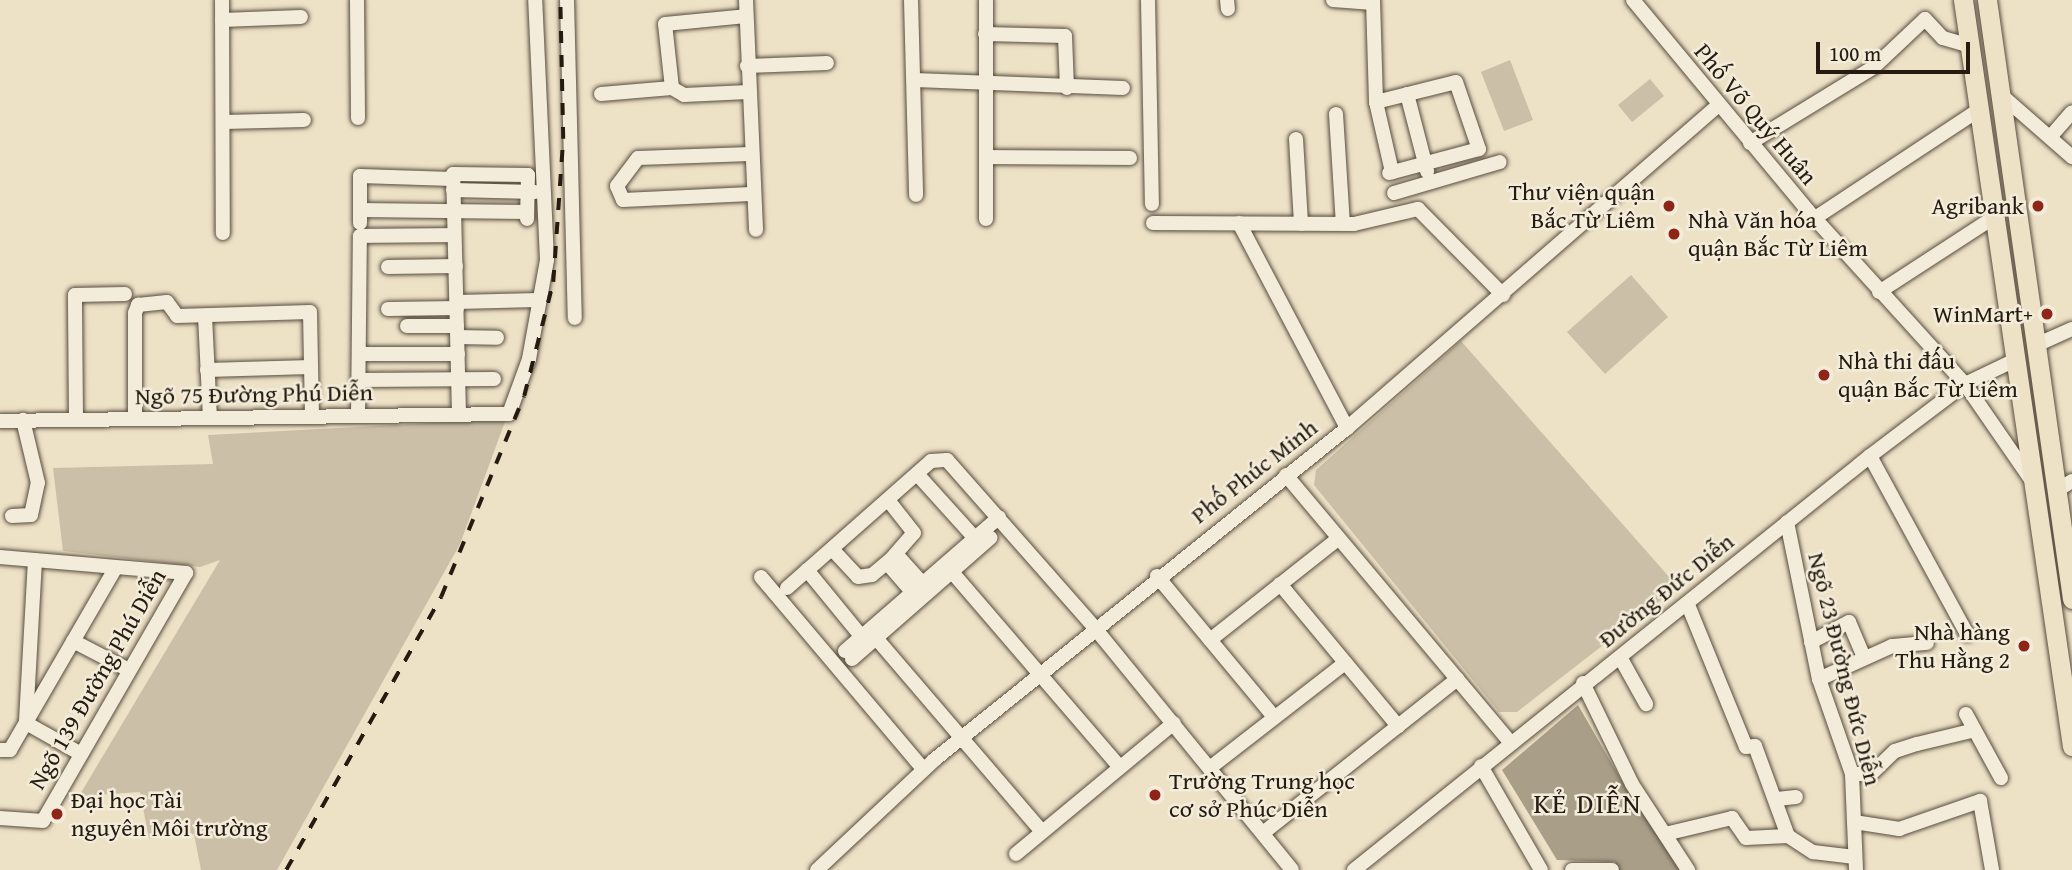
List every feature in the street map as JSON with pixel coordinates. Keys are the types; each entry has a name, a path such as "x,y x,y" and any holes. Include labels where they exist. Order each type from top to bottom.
{"main road":[{"path":"1962,0 2072,746"},
{"path":"1987,0 2036,345 2064,486 2072,599"}],"street":[{"path":"222,0 223,233"},
{"path":"357,0 358,118"},
{"path":"388,309 538,300 547,260 535,0"},
{"path":"567,0 575,317"},
{"path":"746,0 751,194 756,230"},
{"path":"911,0 916,195"},
{"path":"986,0 986,219"},
{"path":"1148,0 1152,204"},
{"path":"1333,0 1373,2 1376,102 1390,173 1479,149 1456,82 1376,102"},
{"name":"Phố Võ Quý Huân","path":"1633,0 1718,106 1880,292 1965,384 2033,482"},
{"path":"672,88 666,24 746,16"},
{"path":"222,20 301,18"},
{"path":"1750,143 1874,67 1924,19 1943,38 1968,45"},
{"path":"985,34 1065,36 1067,88"},
{"path":"747,66 827,63"},
{"path":"915,80 1067,88 1123,88"},
{"path":"601,94 672,88 684,95 748,92"},
{"path":"1407,94 1431,183"},
{"path":"2000,94 2052,135 2072,157"},
{"name":"Phố Phúc Minh","path":"817,870 923,769 1157,576 1347,428 1718,106"},
{"path":"1815,218 1977,111"},
{"path":"2052,135 2072,112"},
{"path":"1336,114 1343,224"},
{"path":"224,122 304,120"},
{"path":"1296,139 1301,223"},
{"path":"750,153 638,158 617,186 623,200 751,194"},
{"path":"986,158 1130,158"},
{"path":"1394,193 1500,162"},
{"path":"358,416 360,176 545,192"},
{"path":"453,184 459,414"},
{"path":"360,223 453,212 527,215 528,191"},
{"path":"1153,223 1343,224 1428,213 1503,295"},
{"path":"1880,292 1993,218"},
{"path":"360,223 454,235"},
{"path":"1239,223 1347,428"},
{"path":"388,267 456,266"},
{"path":"76,419 75,295 125,294"},
{"name":"Ngõ 75 Đường Phú Diễn","path":"0,421 509,414 529,359 538,300"},
{"path":"135,418 138,306 167,302 177,316 310,312 312,416"},
{"path":"205,316 210,417"},
{"path":"407,326 497,338"},
{"path":"2036,345 2072,328"},
{"path":"359,354 458,354"},
{"name":"Đường Đức Diễn","path":"1354,870 1583,683 1688,605 1870,456 1965,384 2015,360"},
{"path":"207,370 311,367"},
{"path":"358,380 494,379"},
{"path":"12,516 31,515 38,483 23,420"},
{"path":"1870,456 1968,634"},
{"path":"787,588 931,461 947,460 1094,627 1211,767 1292,870"},
{"path":"917,474 974,537"},
{"path":"1286,475 1510,742"},
{"path":"832,549 858,577 891,559 914,533 888,500"},
{"path":"869,637 916,587 999,517"},
{"name":"Ngõ 23 Đường Đức Diễn","path":"1787,522 1819,679 1852,774 1856,863"},
{"path":"848,655 990,538"},
{"path":"1210,640 1339,538"},
{"name":"Ngõ 139 Đường Phú Diễn","path":"0,557 186,573 43,821 0,818"},
{"path":"891,559 916,587"},
{"path":"26,723 35,560"},
{"path":"0,750 10,750 117,567"},
{"path":"807,570 1042,832"},
{"path":"952,572 1120,767"},
{"path":"1157,576 1274,717"},
{"path":"761,577 923,769"},
{"path":"1280,584 1398,726"},
{"path":"1688,605 1746,747 1755,746 1771,799 1796,797"},
{"path":"1811,642 1849,622 1864,658"},
{"path":"74,641 130,670"},
{"path":"1819,679 1892,646 1927,643"},
{"path":"1620,657 1646,704"},
{"path":"1211,767 1345,663"},
{"path":"1263,833 1457,679"},
{"path":"1583,683 1632,784 1688,870"},
{"path":"1966,714 1971,731 2001,778"},
{"path":"26,723 81,754"},
{"path":"1016,854 1174,723"},
{"path":"1852,774 1871,774 1895,751 1925,740 1943,734 1946,741 1971,731"},
{"path":"1482,766 1541,870"},
{"path":"1777,799 1788,836"},
{"path":"1854,822 1899,829 1980,801 1992,870"},
{"path":"1665,834 1732,818 1746,838 1788,836 1813,852 1856,863"},
{"path":"1572,870 1612,870"}],"shaded area":[{"path":"1510,60 1533,120 1504,131 1481,72"},
{"path":"1650,79 1664,96 1632,122 1618,105"},
{"path":"1631,275 1668,317 1605,374 1567,332"},
{"path":"1461,341 1678,587 1517,712 1499,712 1314,485 1316,470"},
{"path":"506,419 460,544 277,870 201,870 194,834 149,839 140,792 79,796 220,560 200,567 63,551 53,468 213,464 208,435"},
{"path":"1578,705 1631,797 1684,870 1618,870 1615,862 1557,860 1502,770"}],"railway":[{"path":"286,870 441,597 524,396 553,282 563,139 560,0"}],"place":[{"name":"Thư viện quận Bắc Từ Liêm","path":"1669,206"},
{"name":"Agribank","path":"2038,206"},
{"name":"Nhà Văn hóa quận Bắc Từ Liêm","path":"1674,234"},
{"name":"WinMart+","path":"2047,314"},
{"name":"Nhà thi đấu quận Bắc Từ Liêm","path":"1824,375"},
{"name":"Nhà hàng Thu Hằng 2","path":"2024,646"},
{"name":"Trường Trung học cơ sở Phúc Diễn","path":"1155,795"},
{"name":"Đại học Tài nguyên Môi trường","path":"57,814"}],"district":[{"name":"KẺ DIỄN","path":"1588,803"}]}
